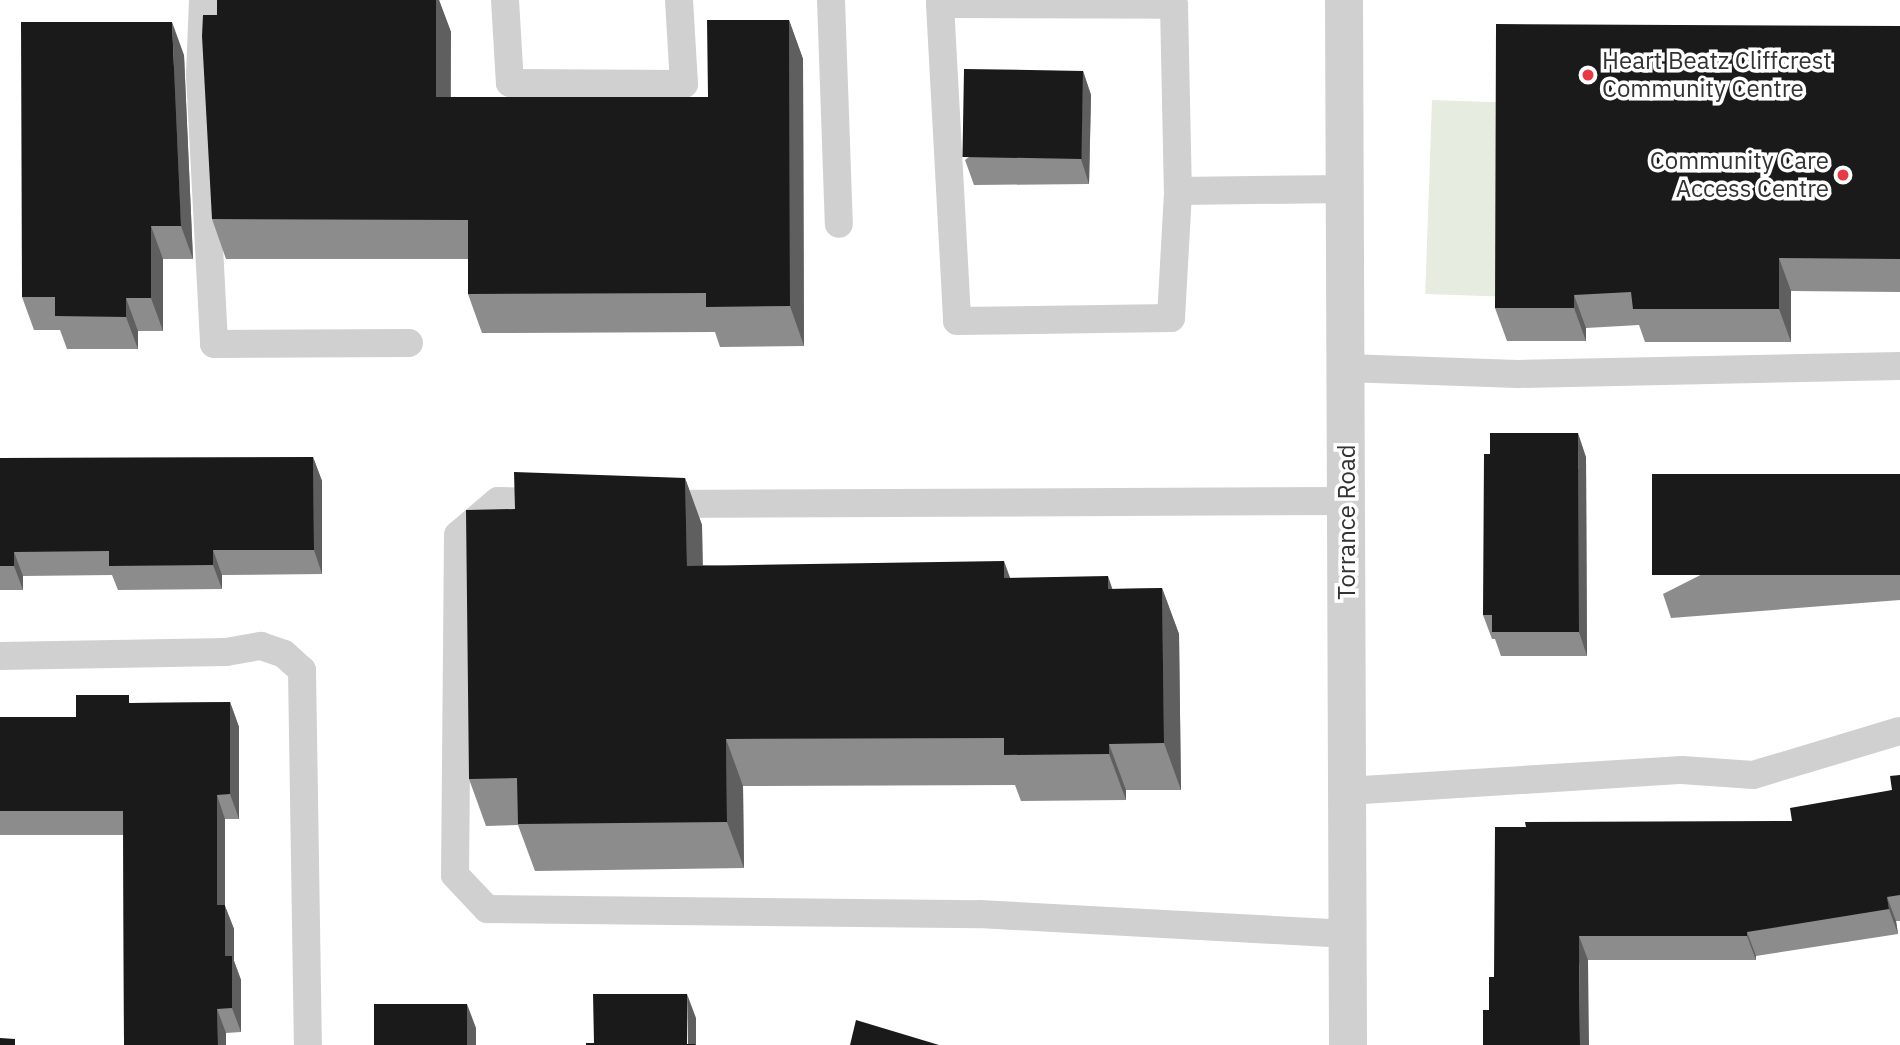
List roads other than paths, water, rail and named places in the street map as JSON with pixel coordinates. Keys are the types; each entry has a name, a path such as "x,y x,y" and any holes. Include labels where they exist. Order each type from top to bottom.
{"street":[{"name":"Torrance Road","path":"1344,0 1348,1045"}],"lane":[{"path":"203,0 200,75 214,344 409,343"},
{"path":"505,0 510,83 684,84 679,0"},
{"path":"831,0 839,224"},
{"path":"940,2 1174,5 1178,191 1171,318 957,321 940,2"},
{"path":"1178,191 1345,189"},
{"path":"1346,368 1518,374 1900,366"},
{"path":"579,502 498,501 458,536 455,875 487,909 979,914 1348,933"},
{"path":"632,503 1348,501"},
{"path":"0,656 226,652 261,646 284,654 302,670 308,1045"},
{"path":"1347,791 1682,769 1753,775 1900,731"}],"place":[{"name":"Heart Beatz Cliffcrest Community Centre","path":"1588,75"},
{"name":"Community Care Access Centre","path":"1843,175"}]}
